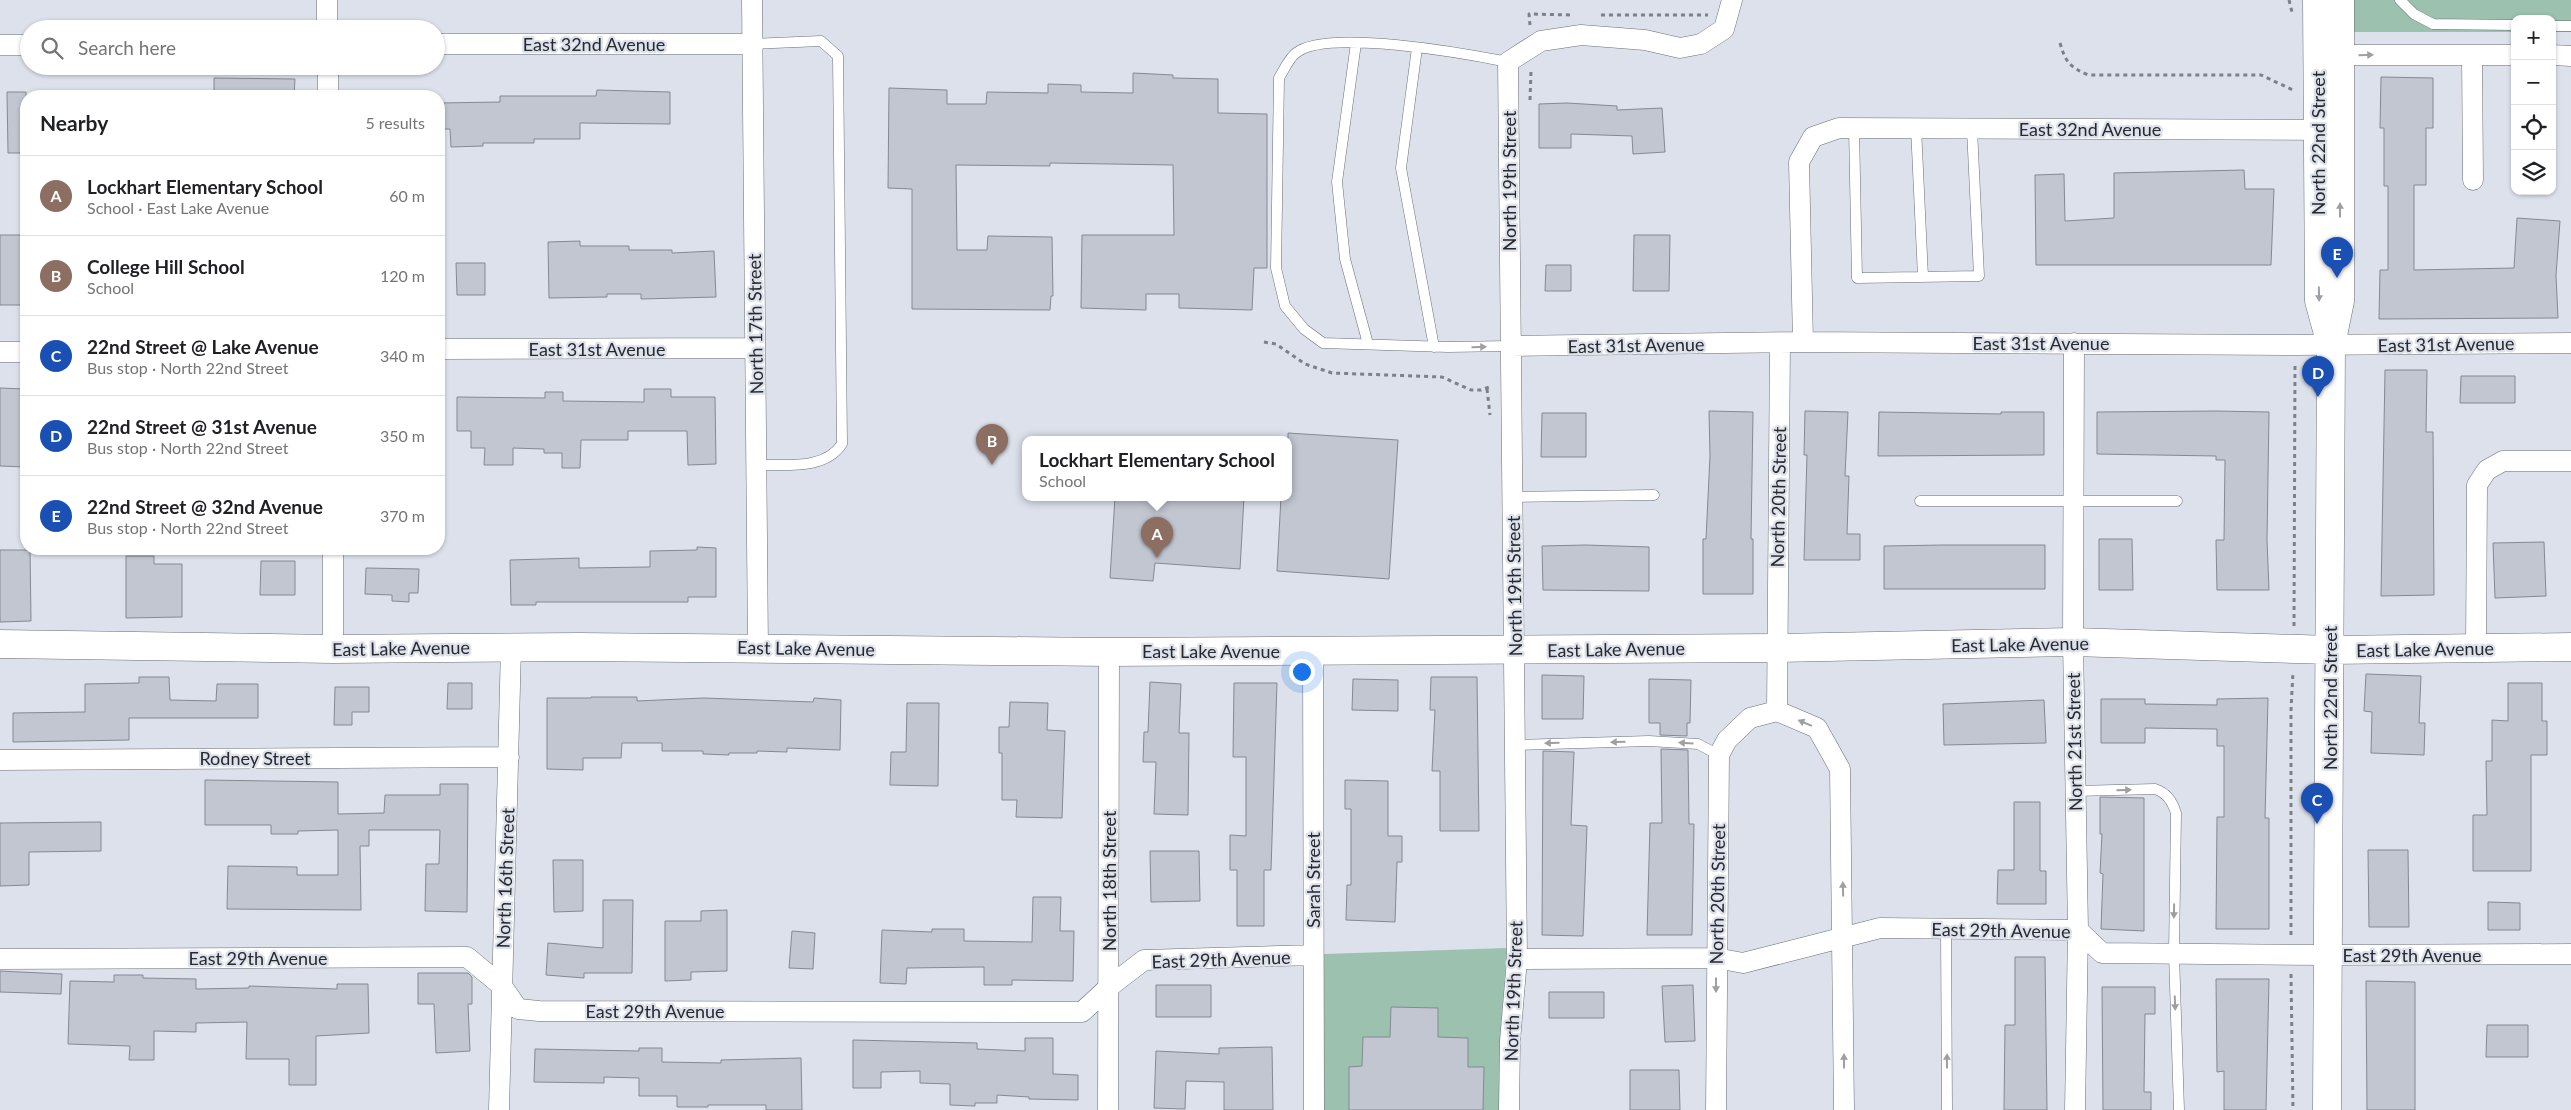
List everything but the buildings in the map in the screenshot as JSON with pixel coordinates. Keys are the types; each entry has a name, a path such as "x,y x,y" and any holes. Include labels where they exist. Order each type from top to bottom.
{"street":[{"path":"327,0 327,20"},
{"name":"North 17th Street","path":"752,0 758,648"},
{"path":"1508,62 1541,41 1581,35 1645,40 1680,48 1701,44 1724,29 1732,0"},
{"name":"North 22nd Street","path":"2317,0 2329,55"},
{"name":"North 22nd Street","path":"2327,1110 2331,345 2340,301 2329,130 2329,55 2340,0"},
{"name":"East 32nd Avenue","path":"445,44 752,44"},
{"path":"0,45 20,45"},
{"path":"2329,55 2511,55"},
{"path":"2472,55 2473,180"},
{"path":"2556,56 2571,56"},
{"name":"North 19th Street","path":"1508,62 1517,959 1510,1041 1509,1110"},
{"path":"328,75 328,90"},
{"path":"1803,342 1798,162 1813,137 1847,128"},
{"name":"East 32nd Avenue","path":"1847,128 2329,130"},
{"name":"East 31st Avenue","path":"1510,346 1803,342 2331,345 2571,343"},
{"name":"North 20th Street","path":"1777,711 1776,648 1780,343"},
{"name":"North 21st Street","path":"2074,343 2073,642 2078,930 2075,1110"},
{"name":"East 31st Avenue","path":"445,349 755,348"},
{"path":"0,352 20,352"},
{"path":"2476,648 2477,485 2487,470 2503,461 2571,461"},
{"path":"332,555 333,649"},
{"name":"East Lake Avenue","path":"0,644 333,649 510,647 1108,652 1776,648 2073,642 2330,650 2571,647"},
{"name":"North 16th Street","path":"499,1110 509,757 510,647"},
{"name":"Sarah Street","path":"1313,651 1314,1110"},
{"name":"North 18th Street","path":"1108,652 1108,1110"},
{"path":"1719,755 1727,740 1750,718 1777,711 1817,728 1840,769 1844,938 1844,1110"},
{"name":"North 20th Street","path":"1716,1110 1719,755"},
{"name":"Rodney Street","path":"0,760 509,757"},
{"name":"East 29th Avenue","path":"1517,959 1716,958 1743,963 1880,928 2078,930 2102,953 2328,956 2571,954"},
{"name":"East 29th Avenue","path":"0,959 467,957 502,986 518,1009 539,1011 1082,1012 1109,987 1144,960 1313,956"}],"lane":[{"path":"2400,0 2414,14 2434,24 2511,25"},
{"path":"2556,26 2571,26"},
{"path":"752,44 821,41 838,56 842,444 834,455 820,462 756,465"},
{"path":"1508,62 1441,49 1329,42 1296,52 1278,78 1276,268 1285,306 1304,330 1323,343 1434,347 1510,346"},
{"path":"1356,44 1336,182 1345,259 1368,344"},
{"path":"1417,48 1401,168 1434,347"},
{"path":"1916,127 1923,276"},
{"path":"1847,128 1857,278 1979,276 1972,129"},
{"path":"1512,498 1654,496"},
{"path":"1920,502 2177,501"},
{"path":"1516,745 1669,742 1698,744 1719,755"},
{"path":"2075,791 2155,789 2162,792 2173,803 2176,813 2174,954 2179,1110"},
{"path":"1946,929 1947,1110"}],"path":[{"path":"2060,43 2064,59 2073,68 2088,75 2261,75 2297,92"},
{"path":"1264,342 1276,344 1305,364 1332,373 1442,377 1471,390 1487,389 1493,383"},
{"path":"2294,634 2295,359"},
{"path":"2291,940 2291,710 2294,668"},
{"path":"2291,966 2293,1110"}],"green space":[{"path":"2354,0 2571,0 2571,32 2556,32 2556,15 2511,15 2511,32 2354,32"},
{"path":"1507,948 1500,1041 1499,1110 1324,1110 1324,954"}],"place":[{"name":"22nd Street @ 32nd Avenue","path":"2337,278"},
{"name":"22nd Street @ 31st Avenue","path":"2318,397"},
{"name":"College Hill School","path":"992,465"},
{"name":"Lockhart Elementary School","path":"1157,558"},
{"name":"22nd Street @ Lake Avenue","path":"2317,824"}]}
